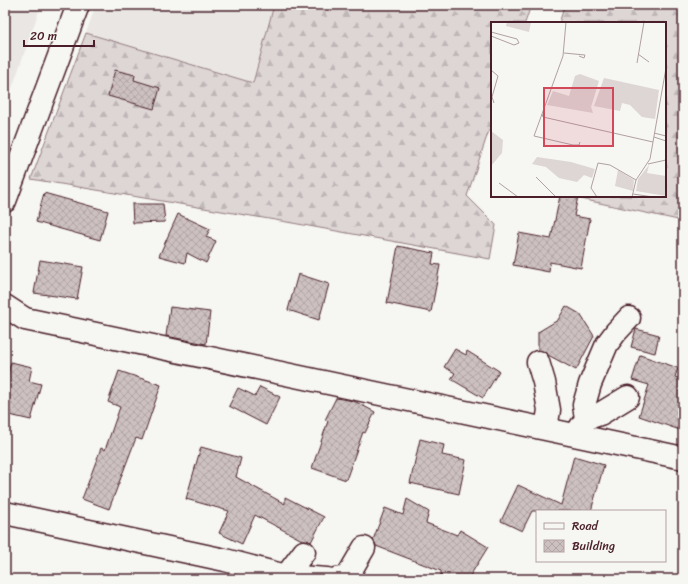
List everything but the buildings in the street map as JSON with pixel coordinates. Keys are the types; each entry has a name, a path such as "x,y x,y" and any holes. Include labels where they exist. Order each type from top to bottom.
{"street":[{"path":"5,201 78,5"},
{"path":"5,306 25,319 546,429 581,427 683,458"},
{"path":"581,427 584,405 590,384 607,344 629,318"},
{"path":"538,362 544,382 549,410 546,429"},
{"path":"581,427 628,397"},
{"path":"5,513 225,560 286,576 327,579"},
{"path":"336,579 347,577 364,548"},
{"path":"286,576 304,552"}],"shaded area":[{"path":"5,5 41,5 5,108"},
{"path":"96,5 274,5 253,83 86,33"}],"green space":[{"path":"274,5 531,5 525,22 491,22 491,124 467,196 496,225 490,259 287,222 31,179 86,33 253,83"},
{"path":"565,5 683,5 683,221 572,197 666,197 666,22 559,22"}]}
